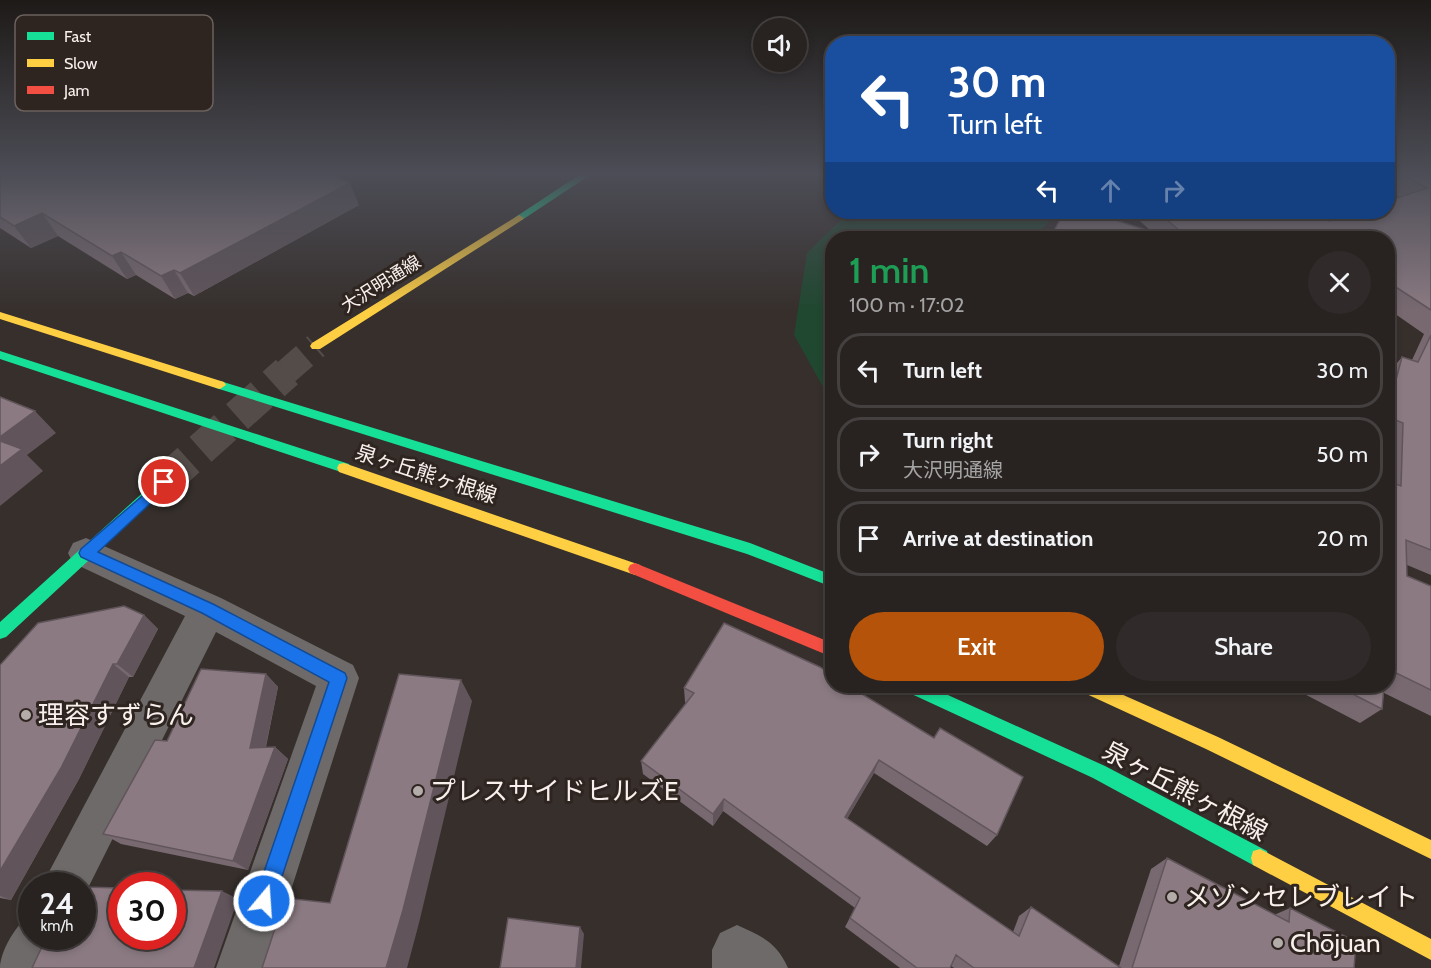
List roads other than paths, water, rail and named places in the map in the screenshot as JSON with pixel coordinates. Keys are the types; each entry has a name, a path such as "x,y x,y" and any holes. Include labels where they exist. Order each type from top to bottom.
{"main road":[{"name":"大沢明通線","path":"316,346 515,220"},
{"name":"泉ヶ丘熊ヶ根線","path":"0,315 750,549 825,578"},
{"name":"泉ヶ丘熊ヶ根線","path":"0,356 505,522 745,611 825,647"},
{"path":"0,632 164,482"},
{"name":"泉ヶ丘熊ヶ根線","path":"926,693 1099,772 1431,950"},
{"path":"1101,693 1212,743 1431,850"}],"street":[{"path":"87,553 208,609 339,678 241,968"},
{"path":"72,872 208,609"},
{"path":"22,968 32,950"},
{"path":"736,968 737,950 763,968"}],"tunnel":[{"path":"285,373 316,346"},
{"path":"164,482 287,372"}],"place":[{"name":"理容すずらん","path":"26,715"},
{"name":"プレスサイドヒルズE","path":"418,791"},
{"name":"メゾンセレブレイト","path":"1172,897"},
{"name":"Chōjuan","path":"1278,943"}]}
